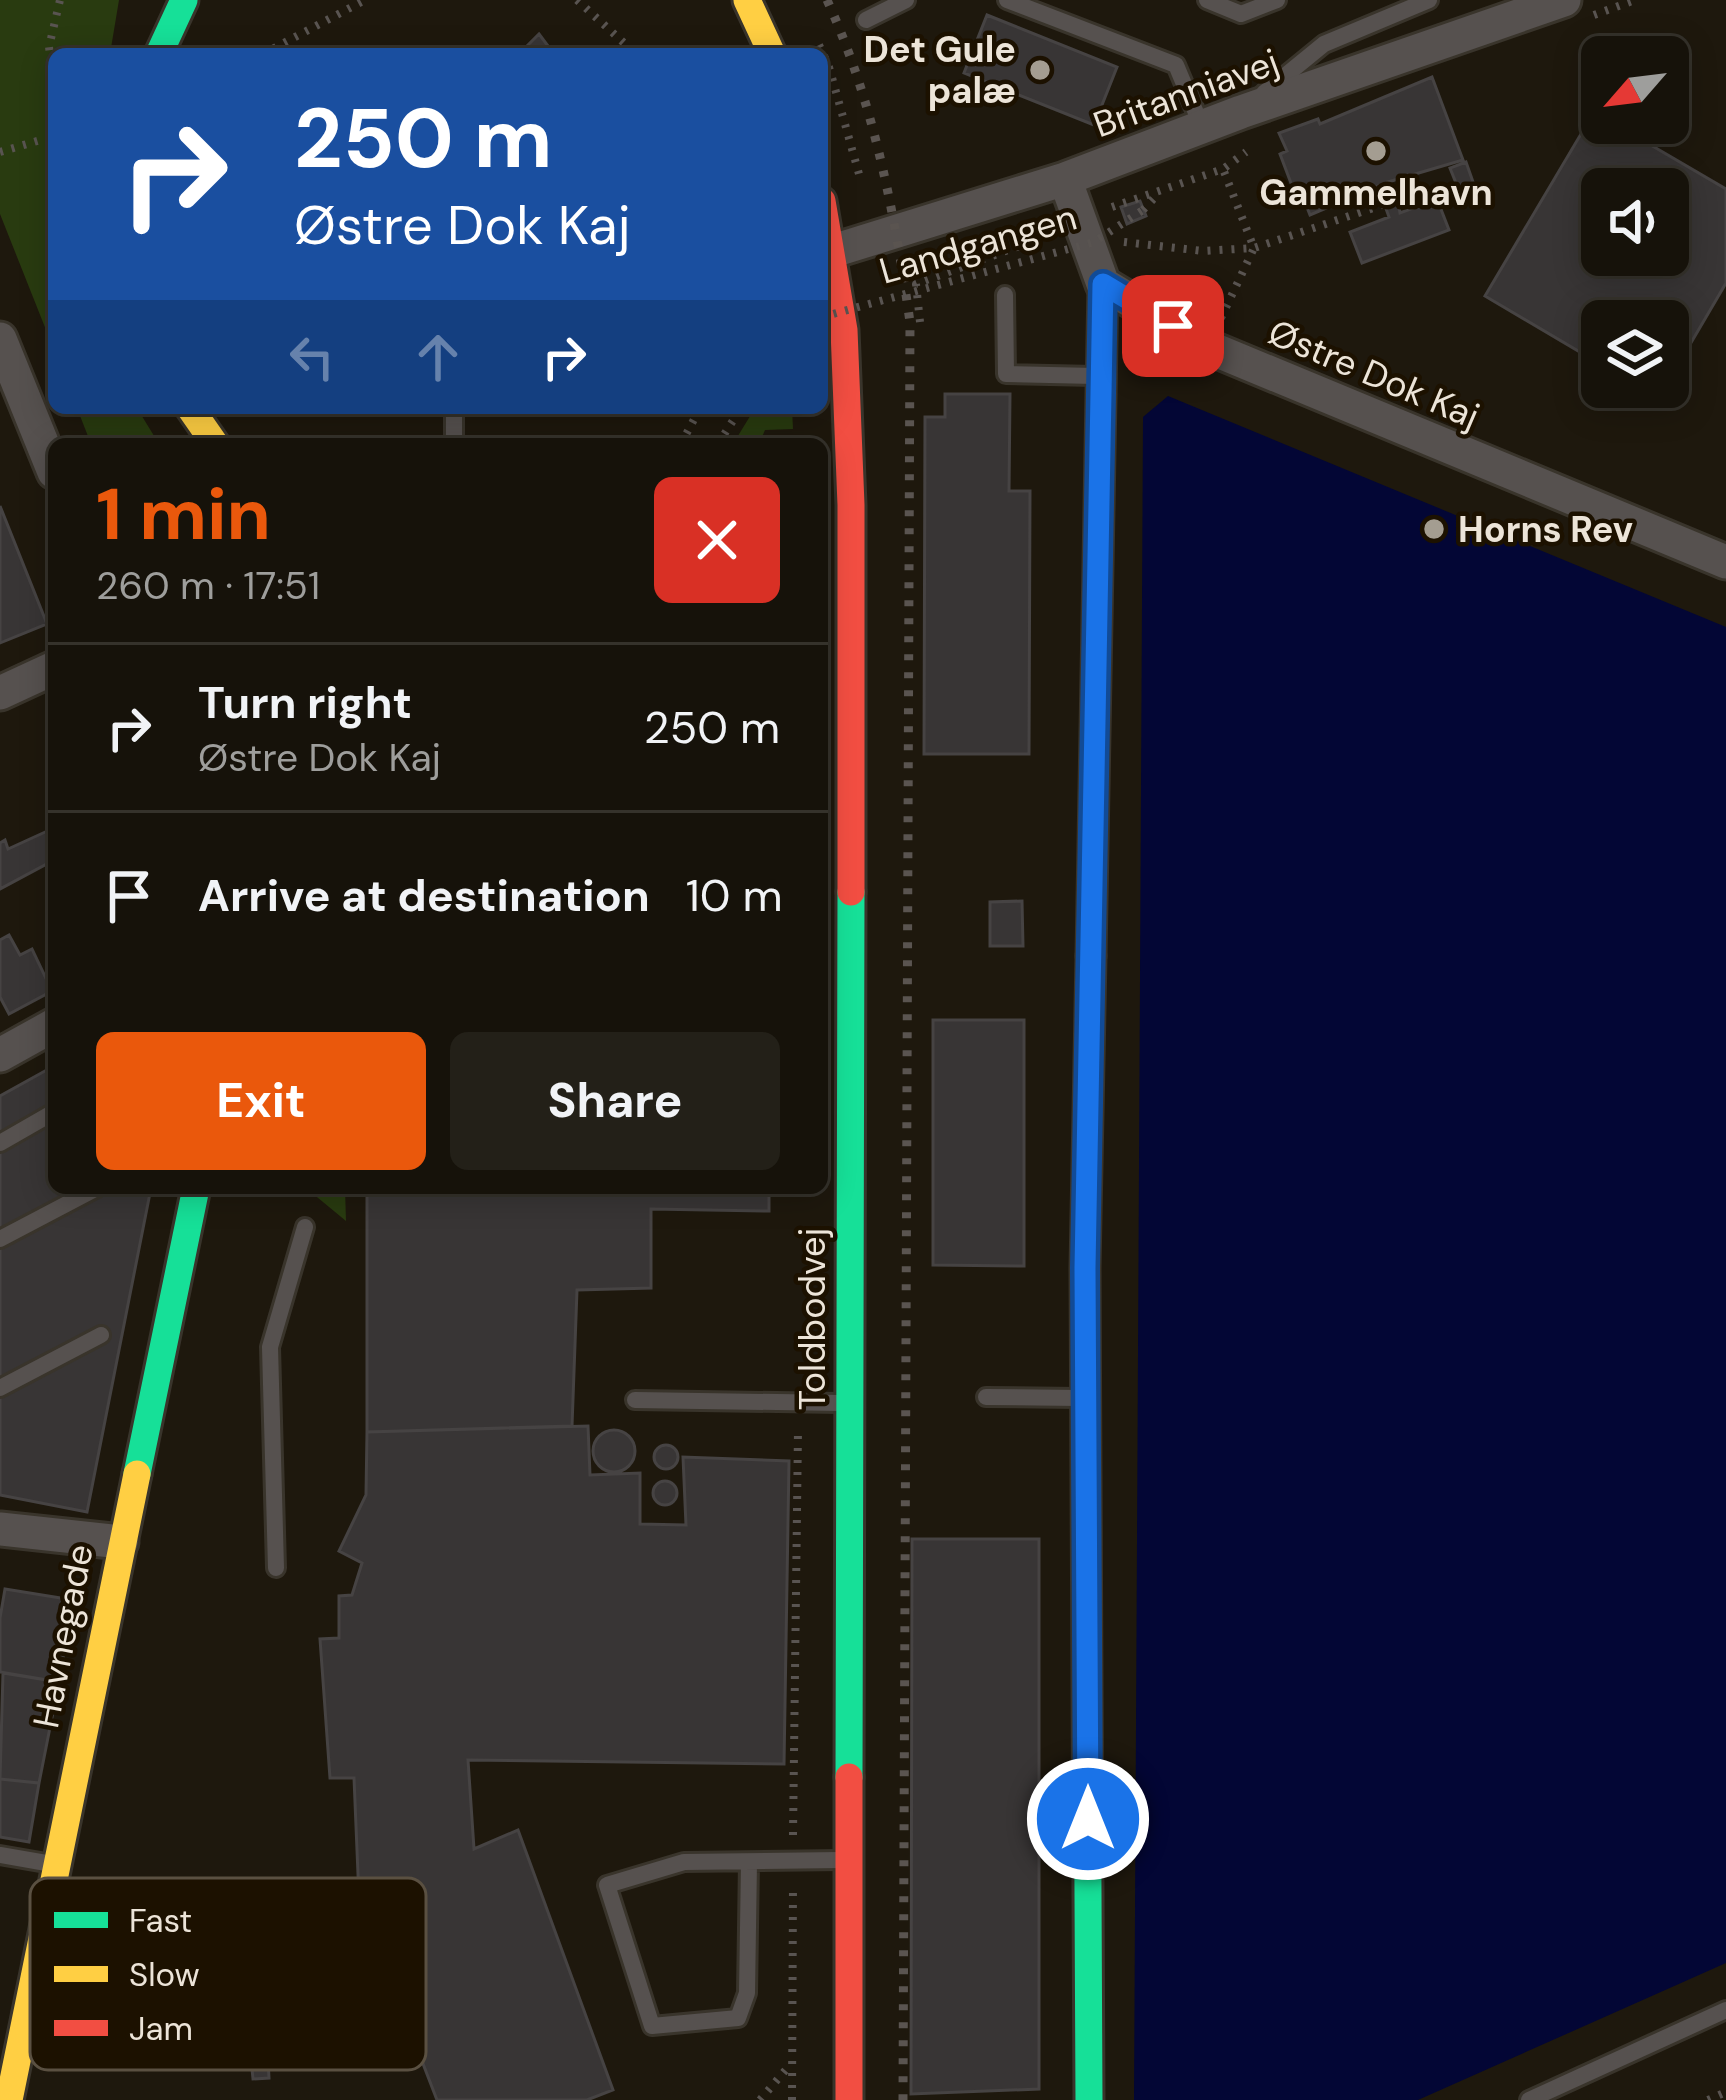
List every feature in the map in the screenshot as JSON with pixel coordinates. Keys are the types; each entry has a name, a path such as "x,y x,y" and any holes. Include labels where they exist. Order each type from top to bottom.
{"street":[{"path":"162,48 184,0"},
{"path":"747,0 769,48"},
{"name":"Britanniavej","path":"832,251 1065,179 1241,112 1564,0"},
{"path":"1065,179 1103,284 1086,1398 1089,2100"},
{"name":"Toldbodvej","path":"828,231 844,330 849,2100"},
{"name":"Østre Dok Kaj","path":"1103,284 1208,347 1726,562"},
{"path":"0,339 48,457"},
{"path":"0,693 48,671"},
{"path":"0,1054 48,1028"},
{"name":"Havnegade","path":"55,1878 195,1194"},
{"path":"0,1529 121,1542"},
{"name":"Havnegade","path":"9,2100 20,2008 30,1970"}],"lane":[{"path":"866,20 906,0"},
{"path":"1007,0 1176,65 1202,127"},
{"path":"1207,0 1240,14 1277,0"},
{"path":"1241,112 1324,44 1429,0"},
{"path":"1005,295 1006,374 1102,376"},
{"path":"0,1143 48,1115"},
{"path":"0,1239 86,1194"},
{"path":"276,1568 270,1347 305,1227"},
{"path":"0,1388 101,1335 97,1358"},
{"path":"986,1397 1086,1398"},
{"path":"635,1400 847,1403"},
{"path":"0,1855 58,1865"},
{"path":"748,1862 747,1993 738,2018 652,2026 607,1885 684,1862 848,1860"},
{"path":"1529,2100 1726,2011"}],"path":[{"path":"49,48 60,0"},
{"path":"274,48 365,0"},
{"path":"577,0 629,48"},
{"path":"814,33 821,48"},
{"path":"828,65 856,153"},
{"path":"0,152 48,138"},
{"path":"1208,347 1254,248 1223,169"},
{"name":"Landgangen","path":"828,315 1094,242 1143,210 1160,192"},
{"path":"1132,242 1202,250 1254,248 1384,204"},
{"path":"792,2100 798,1402"},
{"path":"760,2100 790,2065"},
{"path":"1708,2100 1726,2092"}],"green space":[{"path":"0,0 119,0 111,48 48,48 48,335 0,214"},
{"path":"79,414 141,414 155,438 89,438"},
{"path":"751,414 792,414 793,429 765,430 762,438 737,438"},
{"path":"313,1194 345,1194 346,1221"}],"shaded area":[{"path":"1168,396 1726,627 1726,1963 1418,2100 1134,2100 1143,417"}],"building":[{"name":"Det Gule palæ","path":"987,15 1117,67 1094,125 964,73"},
{"path":"539,34 550,48 525,48"},
{"path":"1432,77 1463,160 1388,182 1392,189 1405,185 1413,194 1410,203 1399,207 1400,213 1437,199 1449,230 1362,263 1350,232 1389,217 1378,186 1310,215 1303,197 1297,199 1280,154 1287,151 1279,133 1318,119 1320,124"},
{"path":"1581,134 1581,144 1649,144 1726,189 1726,283 1689,346 1689,300 1581,300 1581,353 1485,296"},
{"path":"1466,162 1473,182 1458,188 1450,168"},
{"path":"1140,201 1146,216 1127,224 1121,207"},
{"path":"945,394 1010,394 1009,491 1030,491 1029,754 924,754 925,417 945,417"},
{"path":"0,506 47,624 0,643"},
{"path":"48,831 48,863 0,889 0,843 5,840 8,849"},
{"path":"1022,901 1023,946 990,946 990,902"},
{"path":"9,935 20,955 32,949 48,983 48,993 9,1014 0,997 0,940"},
{"path":"933,1020 1024,1020 1024,1266 933,1265"},
{"path":"48,1069 48,1194 150,1194 87,1512 0,1495 0,1096"},
{"path":"367,1194 769,1194 769,1211 651,1209 651,1288 577,1290 572,1426 367,1432"},
{"path":"588,1426 590,1475 640,1473 640,1524 686,1525 683,1457 789,1461 784,1764 468,1760 474,1849 518,1830 613,2090 587,2100 437,2100 425,2070 426,1878 358,1878 354,1778 330,1778 320,1639 339,1638 339,1596 352,1595 362,1563 339,1551 366,1495 367,1432"},
{"path":"614,1430 629,1436 635,1451 629,1466 614,1472 599,1466 593,1451 599,1436"},
{"path":"666,1445 675,1448 675,1466 666,1469 657,1466 654,1457 657,1448"},
{"path":"665,1481 674,1484 674,1502 665,1505 656,1502 653,1493 656,1484"},
{"path":"912,1539 1039,1539 1039,2089 911,2094"},
{"path":"5,1589 73,1600 59,1682 0,1672"},
{"path":"3,1673 59,1682 39,1783 0,1779"},
{"path":"0,1779 39,1783 29,1842 0,1837"},
{"path":"252,2070 269,2070 269,2078 253,2079"}],"railway":[{"path":"827,0 858,78 880,158 910,322 903,2100"}],"traffic: fast":[{"path":"162,48 184,0"},
{"path":"849,1777 851,892"},
{"path":"1089,2100 1085,1268 1091,956"},
{"path":"137,1474 195,1194"}],"traffic: slow":[{"path":"747,0 769,48"},
{"path":"194,414 211,438"},
{"path":"54,1878 137,1474"},
{"path":"9,2100 30,1997"}],"traffic: jam":[{"path":"828,236 844,330 851,505 851,892"},
{"path":"1091,956 1103,284"},
{"path":"849,1777 849,2100"}],"place":[{"name":"Det Gule palæ","path":"1040,70"},
{"name":"Gammelhavn","path":"1376,151"},
{"name":"Horns Rev","path":"1434,529"}],"route":[{"path":"1088,1819 1085,1268 1103,284 1173,326"}]}
